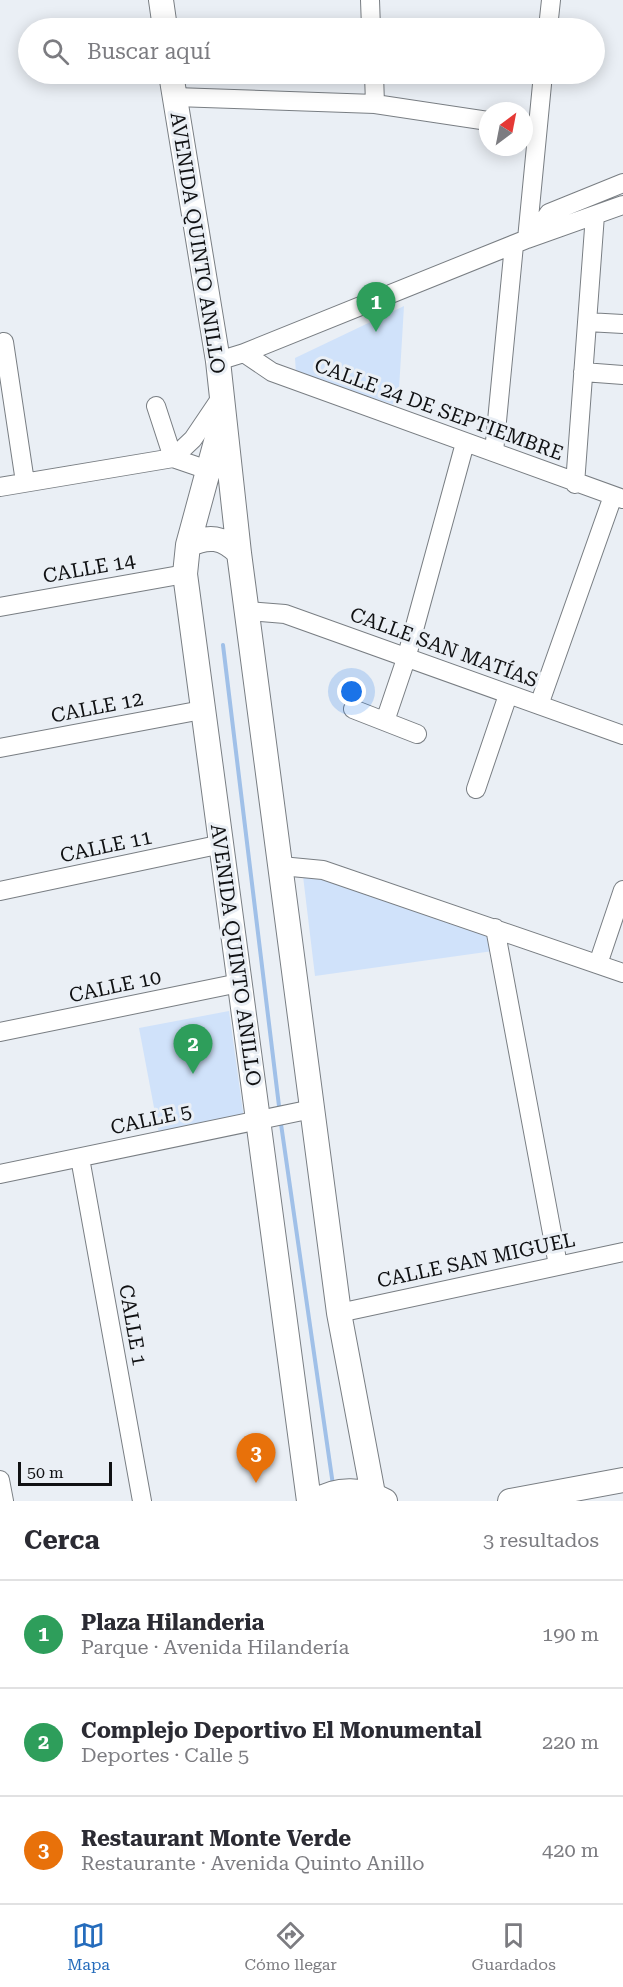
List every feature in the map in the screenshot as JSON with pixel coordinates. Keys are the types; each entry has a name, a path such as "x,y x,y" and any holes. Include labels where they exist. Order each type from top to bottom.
{"main road":[{"path":"161,0 164,18"},
{"name":"AVENIDA QUINTO ANILLO","path":"173,85 218,361 239,553 339,1313 379,1498"},
{"name":"AVENIDA QUINTO ANILLO","path":"223,404 188,545 185,574 309,1501"},
{"path":"188,545 201,539 216,538 229,543 239,553"},
{"path":"510,1501 623,1480"},
{"path":"316,1501 328,1493 347,1490 379,1498"}],"street":[{"path":"370,0 371,18"},
{"path":"549,18 551,0"},
{"path":"374,84 375,104"},
{"path":"533,116 541,84"},
{"path":"173,85 375,104 479,121"},
{"path":"494,452 527,239 529,156"},
{"path":"527,239 549,213 623,183"},
{"path":"218,361 244,353 527,239 623,205"},
{"path":"574,484 595,215"},
{"path":"587,322 623,324"},
{"path":"4,342 25,482"},
{"name":"CALLE 24 DE SEPTIEMBRE","path":"244,353 272,372 494,452 574,484 618,497"},
{"path":"583,372 623,375"},
{"path":"173,458 223,404"},
{"path":"156,406 173,458"},
{"path":"385,721 406,659 465,443"},
{"path":"0,487 173,458 208,470"},
{"path":"539,705 618,497"},
{"name":"CALLE 14","path":"0,607 185,574"},
{"name":"CALLE SAN MATÍAS","path":"248,611 285,614 623,735"},
{"path":"476,789 508,695"},
{"path":"353,709 417,734"},
{"name":"CALLE 12","path":"0,748 202,710"},
{"name":"CALLE 11","path":"0,891 222,844"},
{"path":"281,866 323,870 623,973"},
{"path":"598,964 623,890"},
{"path":"495,928 558,1265"},
{"name":"CALLE 10","path":"0,1032 239,983"},
{"name":"CALLE 5","path":"0,1174 312,1109"},
{"name":"CALLE 1","path":"80,1158 142,1501"},
{"name":"CALLE SAN MIGUEL","path":"339,1313 623,1252"},
{"path":"0,1480 4,1501"}],"shaded area":[{"path":"404,306 398,406 296,374 295,358"},
{"path":"303,876 337,878 484,930 493,951 315,976"},
{"path":"229,1011 244,1119 159,1134 139,1028"}],"waterway":[{"path":"223,645 279,1106"},
{"path":"281,1124 333,1485"}],"place":[{"name":"Plaza Hilanderia","path":"376,332"},
{"name":"Complejo Deportivo El Monumental","path":"193,1074"},
{"name":"Restaurant Monte Verde","path":"256,1483"}]}
